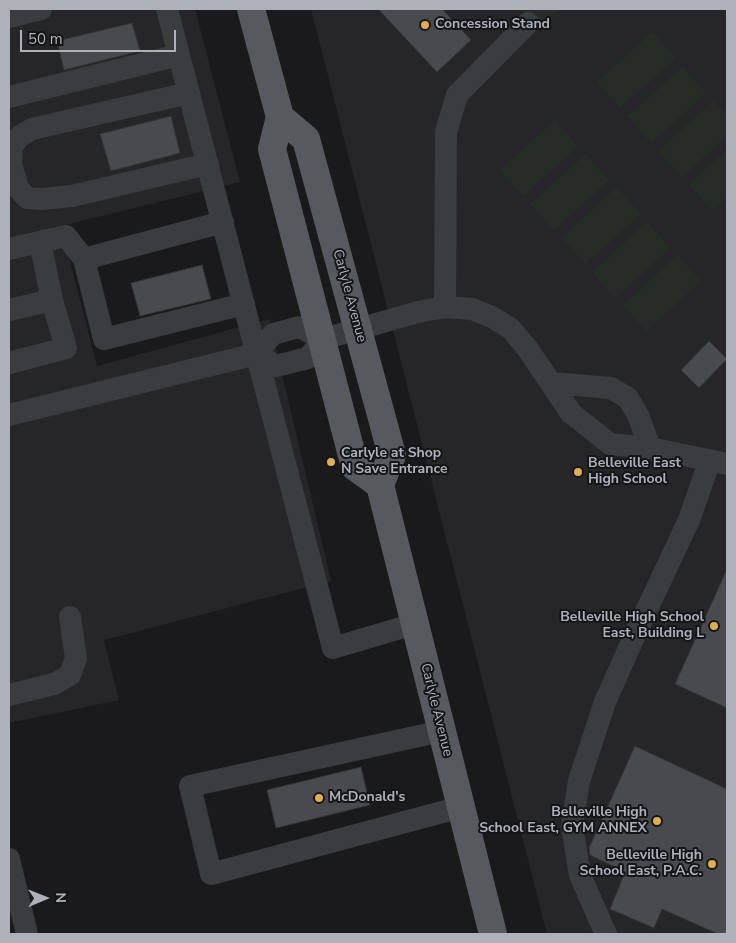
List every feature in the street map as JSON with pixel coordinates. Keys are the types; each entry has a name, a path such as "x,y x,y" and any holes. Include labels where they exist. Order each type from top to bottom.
{"main road":[{"path":"251,9 280,117 272,149 356,468 380,485"},
{"name":"Carlyle Avenue","path":"280,117 306,139 392,455 380,485 493,934"}],"street":[{"path":"9,17 41,9"},
{"path":"168,9 333,648 414,624"},
{"path":"445,307 446,132 458,95 528,23"},
{"path":"9,97 179,55"},
{"path":"189,93 32,129 20,136 12,146 11,164 18,188 27,198 42,199 72,196 208,164"},
{"path":"84,259 223,222"},
{"path":"9,249 66,236 84,259 104,339 244,304"},
{"path":"9,363 66,348 52,300 40,242"},
{"path":"9,310 52,300"},
{"path":"256,354 276,366 308,358 323,339 398,317 445,307 472,309 482,312 502,323 518,337 571,413 610,444 650,448 719,462 689,520 605,702 579,781 572,826 580,875 606,934"},
{"path":"9,415 256,354 273,334 299,327 323,339"},
{"path":"550,383 611,388 628,398 638,415 650,448"},
{"path":"9,695 54,684 70,675 76,658 70,617"},
{"path":"442,731 190,786 211,874 461,807"},
{"path":"9,860 27,934"}],"shaded area":[{"path":"9,9 195,9 240,182 61,226 97,366 269,319 331,581 104,640 119,700 9,723"},
{"name":"Belleville East High School","path":"311,9 727,9 727,934 547,934"},
{"path":"560,9 539,29 520,10"},
{"path":"652,32 676,58 620,108 597,82"},
{"path":"683,67 706,93 651,143 628,116"},
{"path":"714,101 727,116 727,136 682,177 658,151"},
{"path":"555,120 578,146 523,196 500,170"},
{"path":"727,150 727,197 712,210 689,184"},
{"path":"586,154 609,180 554,230 530,204"},
{"path":"617,187 640,214 585,264 562,237"},
{"path":"647,222 670,248 615,298 592,272"},
{"path":"678,255 701,281 646,331 623,305"}],"building":[{"name":"Concession Stand","path":"378,9 442,9 471,40 437,72"},
{"path":"132,23 140,51 64,70 57,41"},
{"path":"171,116 180,153 111,171 100,134"},
{"path":"202,265 211,299 140,316 131,283"},
{"path":"709,341 727,359 699,388 681,370"},
{"name":"Belleville High School East, Building L","path":"727,569 727,708 675,684"},
{"name":"Belleville High School East, GYM ANNEX","path":"635,746 727,789 727,934 718,934 662,909 654,928 610,909 625,872 590,855 589,848"},
{"name":"McDonald's","path":"361,767 370,805 276,828 267,790"}],"place":[{"name":"Concession Stand","path":"425,25"},
{"name":"Carlyle at Shop N Save Entrance","path":"331,462"},
{"name":"Belleville East High School","path":"578,472"},
{"name":"Belleville High School East, Building L","path":"714,626"},
{"name":"McDonald's","path":"319,798"},
{"name":"Belleville High School East, GYM ANNEX","path":"657,821"},
{"name":"Belleville High School East, P.A.C.","path":"712,864"}]}
